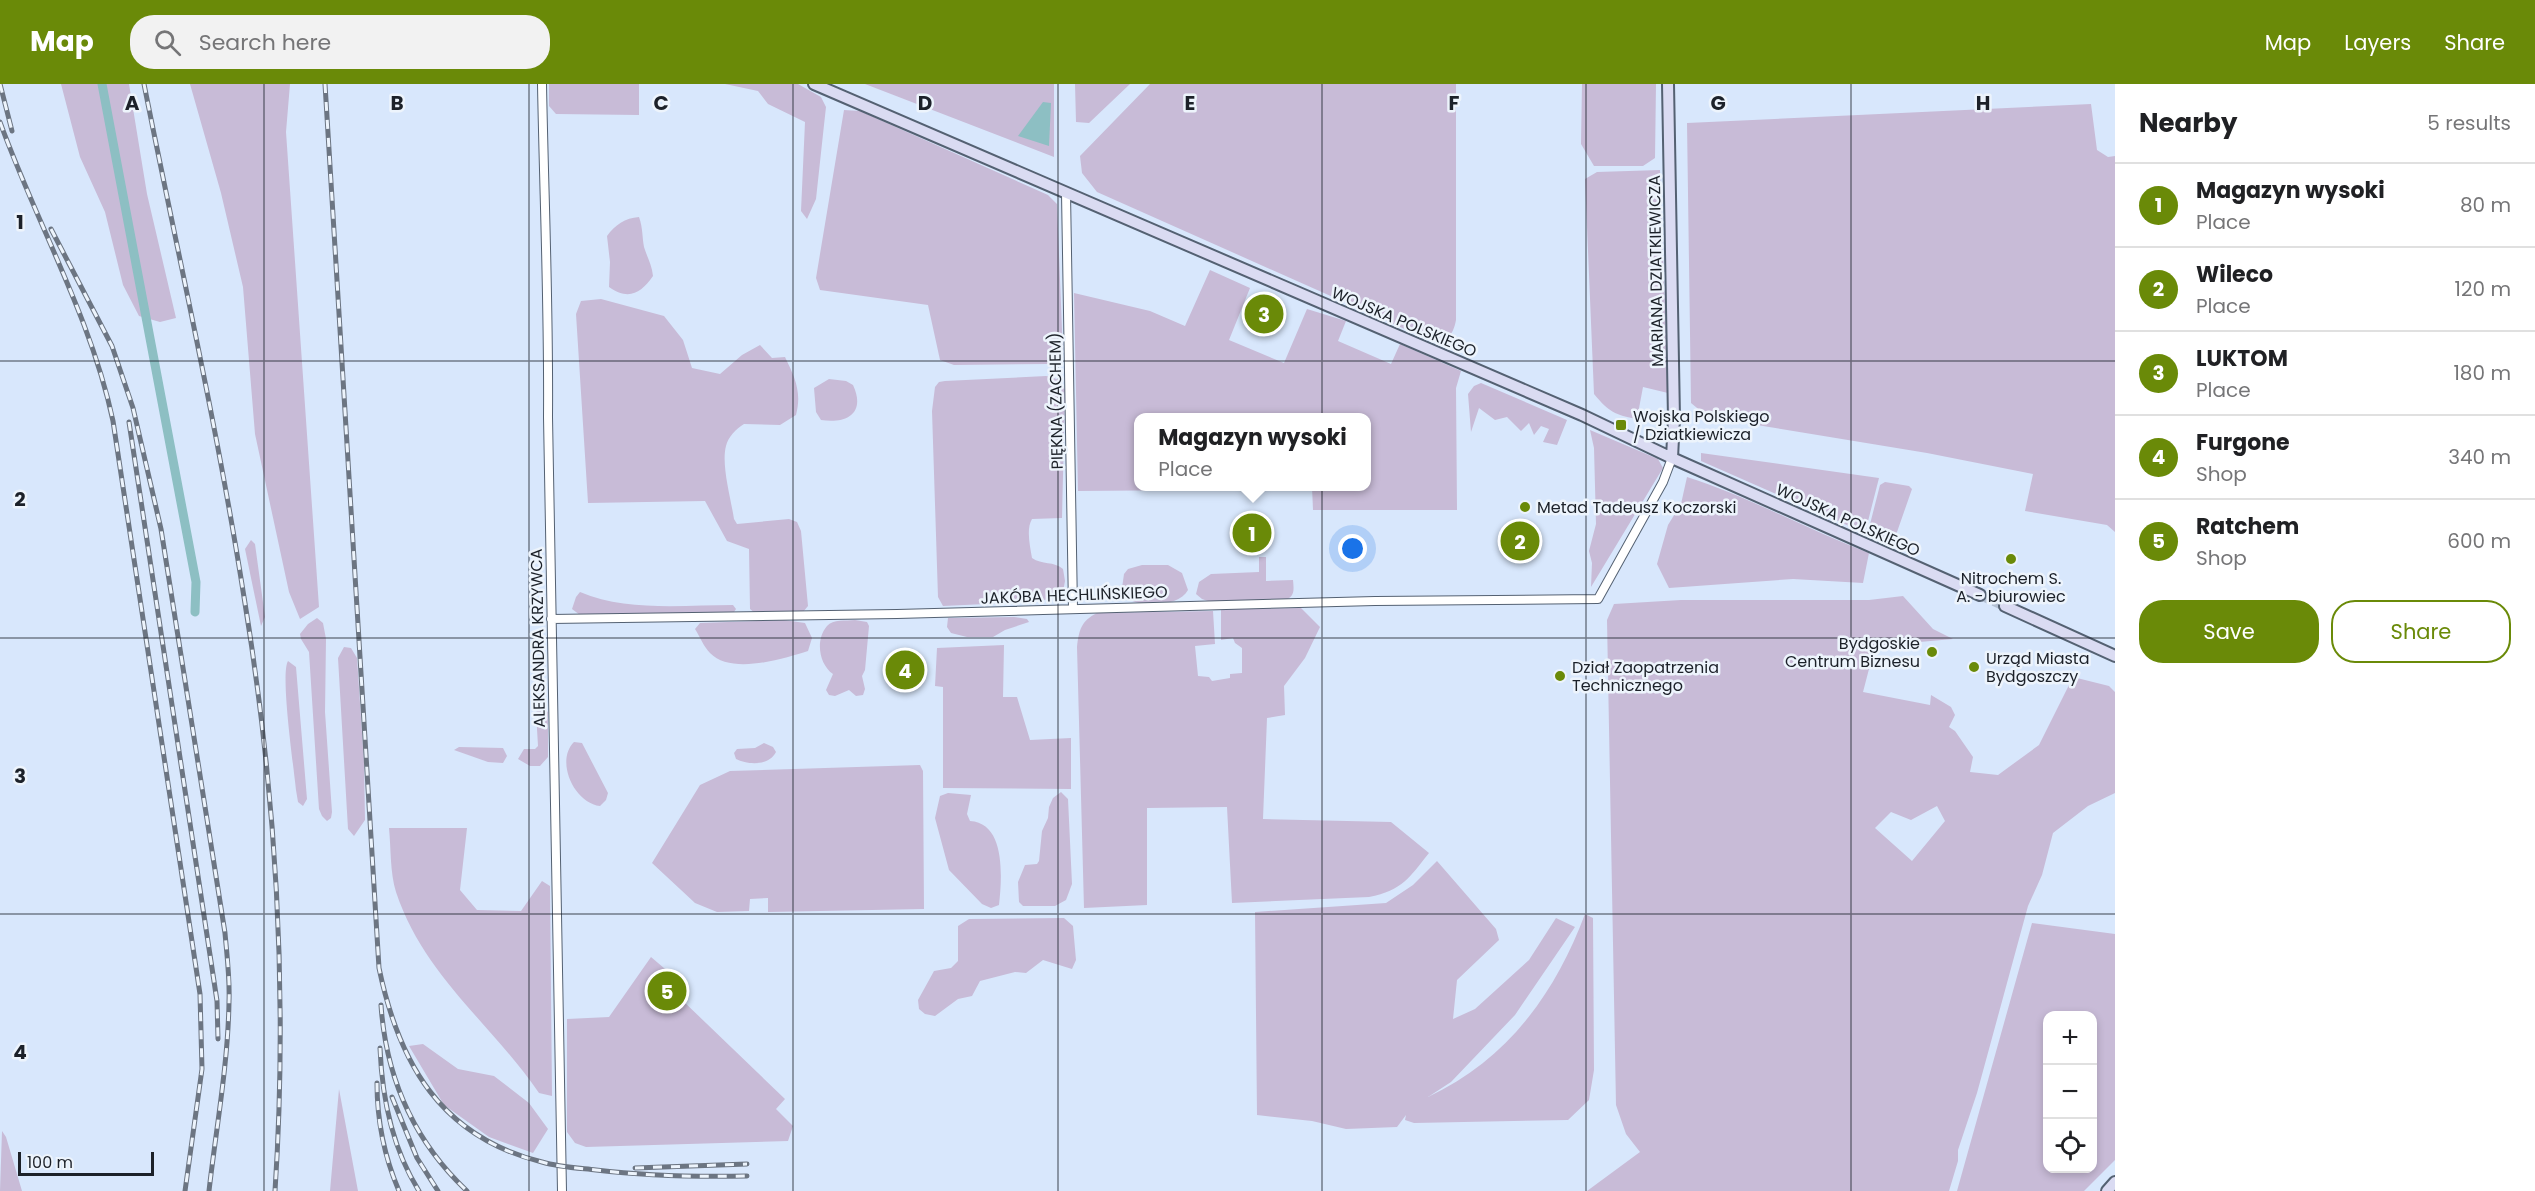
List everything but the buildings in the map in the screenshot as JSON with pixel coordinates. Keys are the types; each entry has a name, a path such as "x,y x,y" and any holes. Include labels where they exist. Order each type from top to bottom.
{"street":[{"name":"ALEKSANDRA KRZYWCA","path":"542,84 544,233 549,306 548,417 562,1191"},
{"name":"WOJSKA POLSKIEGO","path":"814,84 1458,360 1980,595"},
{"name":"MARIANA DZIATKIEWICZA","path":"1668,84 1674,418 1672,458"},
{"name":"PIĘKNA (ZACHEM)","path":"1066,193 1073,609"},
{"name":"JAKÓBA HECHLIŃSKIEGO","path":"551,619 897,614 1365,601 1598,599 1664,482 1672,458"},
{"path":"2005,606 2115,656"},
{"path":"2107,1191 2115,1182"}],"shaded area":[{"path":"61,84 129,84 147,194 176,318 160,322 139,316 123,285 105,212 80,157"},
{"path":"190,84 290,84 286,132 319,607 300,619 289,592 255,434 243,287 221,193"},
{"path":"549,84 639,84 639,115 556,114 549,106"},
{"path":"725,84 798,84 821,97 826,107 816,199 807,219 801,211 805,122 768,104 758,91"},
{"path":"865,84 1054,84 1054,157"},
{"path":"1075,84 1130,84 1089,123 1076,122"},
{"path":"1150,84 1456,84 1456,320 1450,336 1434,342 1097,192 1082,173 1080,156"},
{"path":"1582,84 1656,84 1655,158 1643,166 1594,166 1581,144"},
{"path":"1043,102 1051,103 1049,146 1018,136"},
{"path":"2091,104 2097,150 2108,157 2115,156 2115,532 2107,525 2025,511 2033,474 1927,453 1708,417 1691,403 1687,123"},
{"path":"844,110 860,111 1048,195 1057,204 1063,355 1047,364 954,365 940,360 928,305 820,290 816,278"},
{"path":"1660,170 1668,393 1643,387 1637,419 1613,412 1594,394 1585,179 1597,172"},
{"path":"639,217 644,247 653,276 639,291 623,294 609,287 610,262 607,236 621,223"},
{"path":"1210,270 1250,288 1229,340 1284,363 1307,309 1346,321 1338,341 1391,364 1400,344 1461,371 1456,388 1457,510 1313,510 1312,491 1371,491 1371,413 1134,413 1134,491 1078,491 1074,293 1150,311 1185,326"},
{"path":"601,299 664,316 683,340 692,368 720,374 742,355 760,345 772,358 785,357 796,385 798,407 796,415 780,425 744,424 729,439 726,446 725,463 734,519 737,524 789,519 797,522 801,531 808,606 803,612 756,614 750,609 749,549 727,541 705,501 588,503 576,314 581,301"},
{"path":"1046,376 1058,380 1065,390 1062,518 1032,519 1029,538 1032,558 1063,569 1065,581 1062,597 1031,602 943,606 938,597 932,411 935,387 939,382 945,381"},
{"path":"829,379 846,381 853,385 857,403 852,414 846,418 821,420 816,412 814,388"},
{"path":"1481,383 1567,420 1557,445 1543,442 1549,429 1541,426 1534,435 1529,423 1521,431 1507,417 1495,420 1479,408 1471,432 1468,394 1474,386"},
{"path":"1590,430 1658,459 1663,468 1591,587 1592,563 1589,551 1596,524 1594,448"},
{"path":"1701,453 1879,478 1865,533 1701,461"},
{"path":"1687,477 1733,494 1869,553 1863,583 1793,579 1669,588 1657,564 1668,525 1681,504"},
{"path":"1885,482 1909,486 1912,489 1897,532 1890,542 1873,538 1868,532 1880,485"},
{"path":"251,540 255,544 265,617 261,626 245,549"},
{"path":"1259,557 1266,557 1266,581 1293,580 1290,598 1283,601 1211,602 1196,594 1199,582 1211,574 1259,572"},
{"path":"1142,565 1168,565 1182,573 1188,590 1177,600 1168,603 1141,603 1126,598 1122,588 1124,574 1128,569"},
{"path":"580,592 636,605 733,605 736,609 734,612 580,615 572,609"},
{"path":"1903,596 1933,629 1953,639 1875,646 1863,692 1930,705 1931,695 1951,707 1955,715 1949,727 1955,731 1973,757 1970,772 1998,775 2039,745 2073,677 2109,686 2115,692 2115,793 2088,806 2053,833 2042,875 2028,906 1977,1093 1958,1150 1958,1161 1949,1191 1587,1191 1640,1152 1626,1134 1616,1105 1607,620 1614,604 1681,600 1869,600","holes":["1937,806 1945,821 1912,861 1875,828 1891,812 1911,820"]},
{"path":"1301,608 1320,627 1305,658 1284,686 1285,715 1267,718 1263,819 1391,822 1429,853 1404,882 1381,894 1369,897 1232,903 1227,807 1147,808 1147,905 1084,908 1077,647 1084,623 1097,613 1213,611 1215,644 1195,646 1198,676 1209,677 1212,681 1230,678 1230,674 1242,673 1242,648 1235,643 1233,638 1221,640 1221,609"},
{"path":"1014,617 1027,619 1029,622 1005,630 993,637 967,637 951,633 947,627 948,618"},
{"path":"317,618 323,623 326,639 325,712 332,812 331,818 327,821 319,809 309,652 300,634"},
{"path":"784,620 805,623 812,638 808,651 758,663 731,663 719,660 708,651 695,629 700,623"},
{"path":"836,621 867,622 869,626 865,670 862,676 865,689 863,695 856,696 849,690 835,696 829,695 826,690 833,674 824,664 820,652 823,632 827,626"},
{"path":"1004,645 1003,697 1017,697 1030,740 1071,738 1071,789 943,788 943,687 935,686 937,648"},
{"path":"344,647 351,648 357,658 364,763 365,820 354,836 348,829 338,658"},
{"path":"288,661 296,667 307,799 303,806 298,802 288,722 286,669"},
{"path":"541,707 548,712 548,757 540,766 530,766 518,759 524,749 535,749 538,746 536,712"},
{"path":"574,742 582,743 608,793 606,800 600,806 582,797 570,780 566,760"},
{"path":"764,743 773,747 776,752 768,760 752,763 736,759 734,753 737,749 755,748"},
{"path":"459,747 503,748 507,756 503,763 488,762 454,750"},
{"path":"920,765 923,771 924,909 768,912 768,898 750,899 749,911 717,912 695,903 652,863 700,785 730,771"},
{"path":"1061,792 1068,799 1072,884 1066,900 1055,906 1023,906 1019,902 1018,882 1025,865 1037,864 1039,861 1042,831 1048,818 1049,807 1053,798"},
{"path":"948,793 971,795 967,814 970,821 982,824 996,841 1001,867 999,905 991,908 982,904 949,870 935,818 940,796"},
{"path":"389,828 467,828 460,890 477,910 521,911 542,881 550,886 552,1096 539,1093 460,998 423,949 408,922 394,885"},
{"path":"1437,861 1496,929 1499,940 1457,980 1453,1019 1475,1009 1529,960 1556,918 1575,927 1515,1015 1451,1082 1428,1097 1456,1082 1482,1064 1525,1022 1559,971 1585,914 1593,918 1594,1070 1589,1100 1568,1120 1414,1123 1405,1120 1406,1115 1397,1127 1346,1129 1312,1121 1257,1115 1255,912 1386,903 1413,885"},
{"path":"1064,918 1073,926 1076,960 1072,969 1043,960 1026,973 1015,972 980,981 972,996 958,999 935,1016 925,1014 919,1009 918,1000 934,971 951,968 958,961 958,926 969,919"},
{"path":"2032,923 2115,934 2115,1160 2084,1191 1957,1191"},
{"path":"651,957 685,986 681,999 785,1099 776,1109 793,1126 788,1141 586,1147 575,1143 567,1132 567,1019 609,1017"},
{"path":"423,1044 458,1069 494,1076 529,1103 548,1129 533,1153 489,1137 444,1105 409,1046"},
{"path":"339,1089 358,1191 330,1191"},
{"path":"2,1131 6,1137 22,1191 0,1191"}],"waterway":[{"path":"102,84 196,582 195,612"}],"tunnel":[{"path":"1980,595 2005,606"}],"railway":[{"path":"0,84 12,131"},
{"path":"144,84 222,468 244,597 264,744 271,818 279,967 279,1117 275,1191"},
{"path":"325,84 379,968 399,1035 413,1065 430,1092 451,1115 477,1135 507,1150 548,1164 575,1168 653,1175 747,1176"},
{"path":"0,122 91,344 113,421 200,994 202,1069 185,1191"},
{"path":"51,229 112,346 133,408 161,529 225,933 228,968 228,1026 209,1191"},
{"path":"129,422 217,1001 218,1039"},
{"path":"381,1005 389,1058 406,1107 432,1151 467,1191"},
{"path":"380,1048 383,1085 390,1122 402,1158 419,1191"},
{"path":"377,1083 382,1138 399,1191"},
{"path":"392,1097 417,1158 438,1191"},
{"path":"635,1168 747,1164"}],"place":[{"name":"LUKTOM","path":"1264,314"},
{"name":"Wojska Polskiego / Dziatkiewicza","path":"1621,425"},
{"name":"Metad Tadeusz Koczorski","path":"1525,507"},
{"name":"Magazyn wysoki","path":"1252,533"},
{"name":"Wileco","path":"1520,541"},
{"name":"Nitrochem S. A. - biurowiec","path":"2011,559"},
{"name":"Bydgoskie Centrum Biznesu","path":"1932,652"},
{"name":"Urząd Miasta Bydgoszczy","path":"1974,667"},
{"name":"Furgone","path":"905,670"},
{"name":"Dział Zaopatrzenia Technicznego","path":"1560,676"},
{"name":"Ratchem","path":"667,991"}]}
